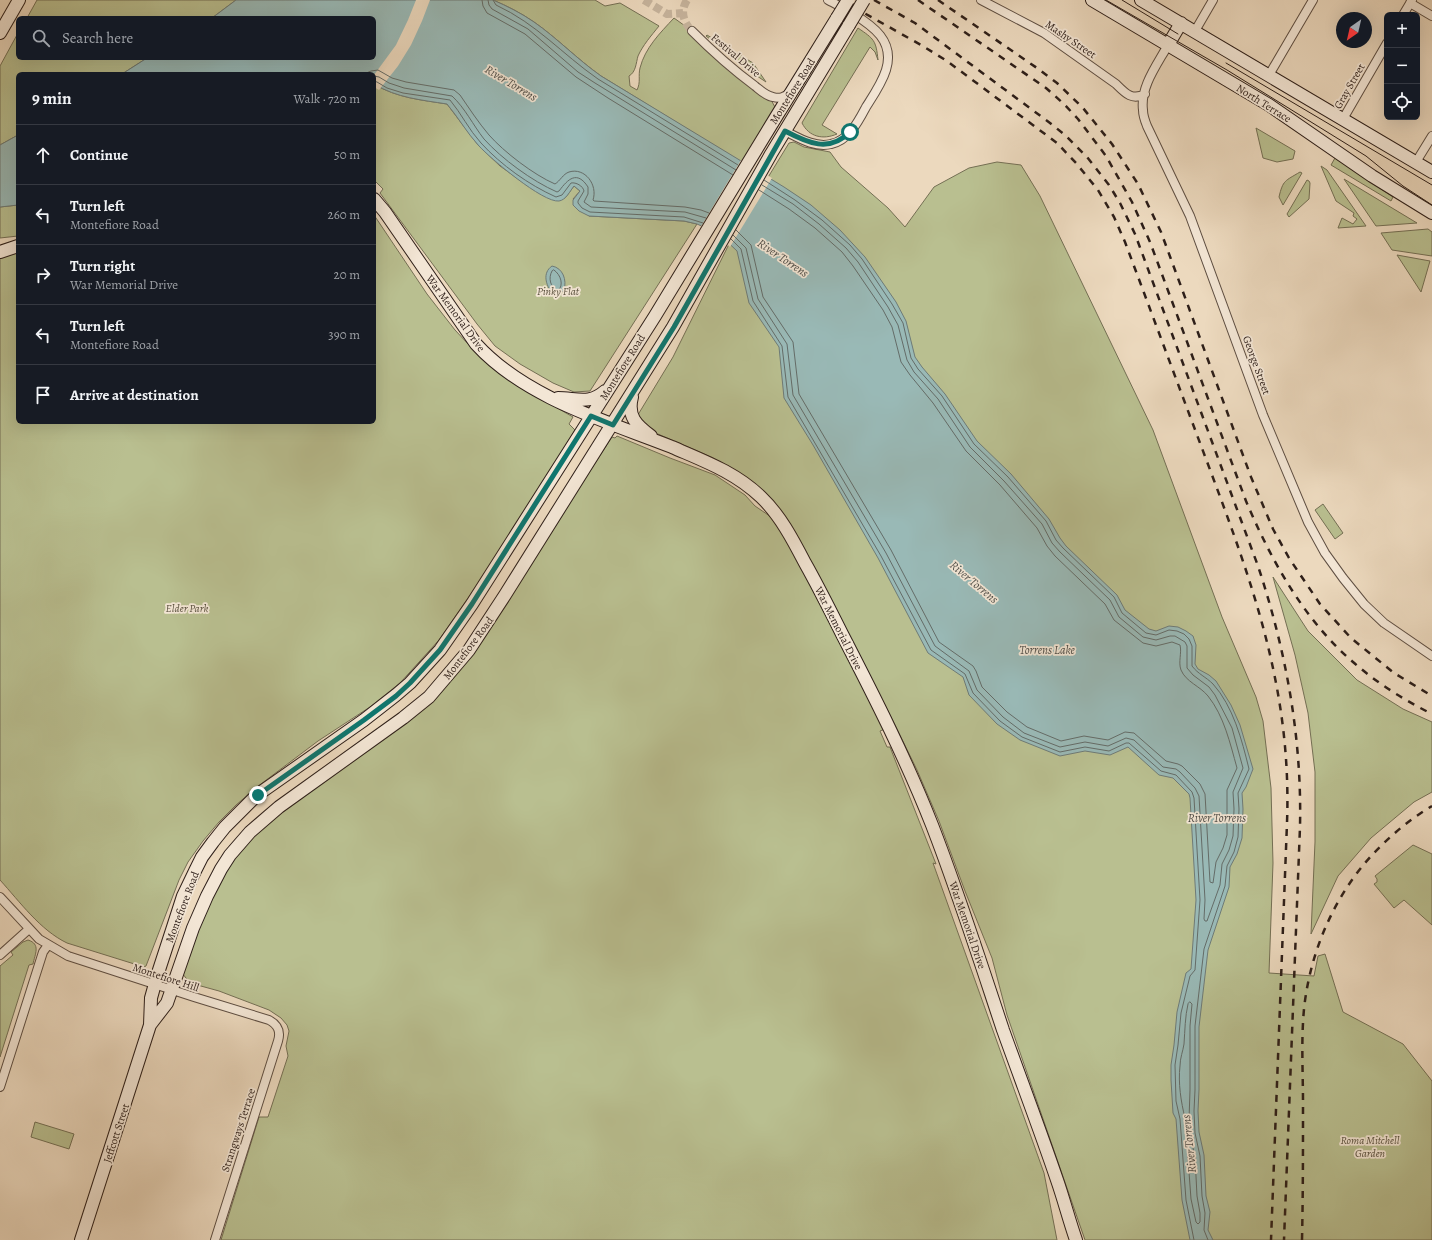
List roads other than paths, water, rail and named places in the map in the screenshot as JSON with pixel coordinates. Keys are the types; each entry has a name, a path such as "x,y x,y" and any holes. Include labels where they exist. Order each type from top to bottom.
{"main road":[{"path":"0,33 19,0"},
{"name":"Montefiore Road","path":"155,985 183,896 202,858 212,842 225,827 258,795 396,696 440,650 472,604 655,316 848,0"},
{"name":"Montefiore Road","path":"172,990 187,945 213,882 230,855 240,843 260,822 279,807 403,718 429,696 469,650 491,618 674,327 771,154 864,0"},
{"name":"North Terrace","path":"1092,0 1269,105 1372,176 1432,213"},
{"path":"1141,0 1432,172"},
{"path":"1168,46 1181,23"},
{"name":"War Memorial Drive","path":"376,201 385,212 476,344 504,370 551,398 591,416 659,442 720,468 744,483 762,498 783,524 816,583 890,731 932,825 979,957 1018,1074 1056,1178 1076,1240"},
{"path":"0,245 16,245"},
{"path":"0,252 16,246"},
{"path":"551,398 580,400 594,398 601,395 614,381"},
{"path":"638,385 631,402 631,415 640,428 659,442"},
{"path":"330,744 342,761"},
{"name":"Jeffcott Street","path":"82,1240 150,1025 152,998 155,985"},
{"name":"Jeffcott Street","path":"150,1025 167,1003 172,990"}],"street":[{"path":"785,131 802,140 832,144 845,136 855,126 886,70 888,54 884,40 880,34 869,23 828,0"},
{"name":"Mashy Street","path":"981,0 1044,33 1125,92 1139,97 1145,94"},
{"path":"1195,31 1213,0"},
{"path":"1269,75 1313,0"},
{"path":"1405,12 1411,2 1432,16"},
{"name":"Festival Drive","path":"692,31 736,72 766,94 773,98 782,98 792,92"},
{"name":"George Street","path":"1168,46 1150,77 1145,94 1143,111 1147,126 1190,216 1263,415 1308,522 1325,553 1364,604 1384,623 1432,656"},
{"name":"Gray Street","path":"1343,119 1384,48"},
{"name":"Festival Drive","path":"766,94 775,105 776,117"},
{"path":"1416,162 1432,136"},
{"name":"Montefiore Hill","path":"0,897 29,929 48,945 68,956 155,985 269,1020 278,1027"},
{"path":"0,955 29,929"},
{"path":"0,1088 43,952 48,945"},
{"name":"Strangways Terrace","path":"215,1240 278,1041 280,1034 278,1027"}],"water":[{"name":"Torrens Lake","path":"236,0 493,0 534,22 601,76 784,187 811,205 840,230 865,257 896,302 906,321 915,357 922,367 945,394 977,441 1011,474 1049,519 1066,546 1117,595 1125,610 1149,629 1156,631 1169,626 1178,627 1193,636 1196,645 1195,664 1198,669 1216,681 1231,705 1240,725 1253,769 1242,793 1242,838 1237,854 1230,867 1229,887 1208,950 1199,1027 1199,1132 1204,1155 1206,1196 1210,1212 1208,1230 1213,1240 1190,1240 1182,1200 1176,1119 1173,1113 1171,1080 1171,1065 1177,1012 1186,973 1191,969 1196,900 1189,794 1173,778 1159,775 1128,747 1110,755 1085,751 1060,756 1020,740 997,724 969,695 963,677 928,653 878,558 784,398 779,347 749,303 737,251 719,234 697,224 684,221 589,216 579,211 573,205 573,200 580,191 574,186 564,199 559,201 551,200 517,179 485,152 470,136 447,104 410,98 383,89 376,85 376,72 125,72 144,60 376,60 376,16 215,16"},
{"path":"16,136 16,205 0,207 0,145"},
{"path":"552,266 559,269 565,282 564,290 559,295 552,293 546,279 547,272"}],"tunnel":[{"path":"644,0 667,14 683,13"},
{"path":"687,0 683,12 686,24 692,31"}],"tram line":[{"path":"1106,0 1227,70 1366,156 1403,186 1432,205"},
{"path":"1122,0 1178,34"},
{"path":"1226,63 1432,185"}],"railway":[{"path":"841,0 947,61 1057,143 1098,190 1114,217 1125,242 1239,549 1266,637 1276,681 1283,727 1287,774 1287,823 1271,1240"},
{"path":"874,0 915,23 1050,123 1065,135 1087,157 1109,185 1120,203 1135,234 1258,566 1277,630 1284,662 1295,727 1300,793 1300,827 1284,1240"},
{"path":"918,0 1046,88 1078,119 1106,156 1132,202 1150,242 1246,501 1266,545 1290,588 1319,627 1335,645 1362,670 1401,697 1432,714"},
{"path":"938,0 1057,83 1083,108 1112,144 1138,184 1161,232 1251,477 1273,529 1289,558 1320,604 1351,638 1394,673 1432,696"},
{"path":"1302,1240 1304,1009 1307,988 1318,946 1336,906 1359,870 1393,834 1416,816 1432,806"}],"water label":[{"name":"River Torrens","path":"511,83"},
{"name":"River Torrens","path":"783,258"},
{"name":"River Torrens","path":"974,582"},
{"name":"River Torrens","path":"1217,818"},
{"name":"River Torrens","path":"1189,1144"}],"park label":[{"name":"Pinky Flat","path":"558,291"},
{"name":"Elder Park","path":"187,608"},
{"name":"Roma Mitchell Garden","path":"1370,1146"}]}
